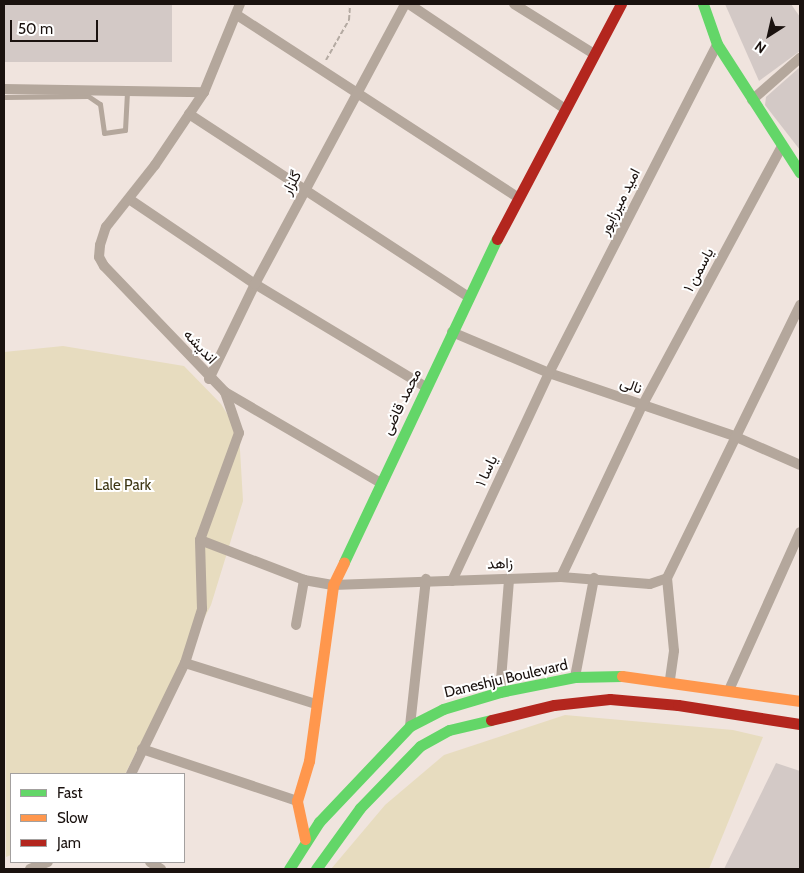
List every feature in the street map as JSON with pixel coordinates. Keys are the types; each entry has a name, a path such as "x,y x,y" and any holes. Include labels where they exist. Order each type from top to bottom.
{"main road":[{"name":"محمد قاضی","path":"305,839 297,801 309,761 333,584 379,482 517,198 620,4"},
{"path":"703,4 717,44 781,148 800,172"},
{"name":"Daneshju Boulevard","path":"289,869 305,839 410,726 443,709 500,692 575,677 622,676 670,681 800,701"},
{"path":"316,869 360,808 402,762 420,746 449,730 554,705 610,699 678,705 800,724"}],"street":[{"name":"اندیشه","path":"240,4 204,92 129,199 106,227 99,257 209,379 225,392 379,482"},
{"name":"گلزار","path":"209,379 255,284 405,4"},
{"path":"409,4 565,108"},
{"path":"514,4 594,54"},
{"path":"237,15 321,68 356,95 517,198"},
{"name":"امید میرزاپور","path":"549,373 717,44"},
{"path":"752,100 800,58"},
{"path":"4,89 204,92"},
{"path":"189,114 469,297"},
{"name":"یاسمن ۱","path":"562,577 642,406 781,148"},
{"path":"129,199 255,284 426,387"},
{"path":"670,681 674,651 667,578 734,436 800,305"},
{"name":"نالی","path":"452,332 549,373 734,436 800,465"},
{"name":"یاسا ۱","path":"452,581 549,373"},
{"path":"131,773 185,663 202,608 200,540 239,432 225,392"},
{"path":"729,690 800,532"},
{"name":"زاهد","path":"200,540 304,580 333,584 562,577 594,578 650,584 667,578"},
{"path":"500,692 508,578"},
{"path":"575,677 594,578"},
{"path":"296,625 304,580"},
{"path":"410,726 426,580"},
{"path":"185,663 316,704"},
{"path":"142,749 297,801"},
{"path":"30,869 45,863"}],"lane":[{"path":"4,97 88,96 100,104 104,133 125,130 126,91"}],"path":[{"path":"321,68 349,20 350,4"}],"green space":[{"name":"Lale Park","path":"63,346 184,366 221,404 239,433 243,501 211,605 126,773 10,773 10,855 6,857 4,352"},
{"path":"565,715 733,730 763,737 709,869 331,869 385,805 444,755"}],"building":[{"path":"4,4 172,4 172,62 4,62"},
{"path":"725,4 791,4 800,17 800,51 759,81"},
{"path":"800,67 800,150 765,105 766,97"},
{"path":"776,763 800,771 800,869 724,869"}],"traffic: fast":[{"path":"703,4 717,44 800,173"},
{"path":"344,562 497,239"},
{"path":"289,869 319,822 410,726 443,709 500,692 575,677 622,676"},
{"path":"316,869 360,808 420,746 449,730 491,720"}],"traffic: slow":[{"path":"305,839 297,801 309,761 333,585 344,562"},
{"path":"622,676 800,701"}],"traffic: jam":[{"path":"497,239 621,4"},
{"path":"491,720 554,705 610,699 678,705 800,724"}]}
